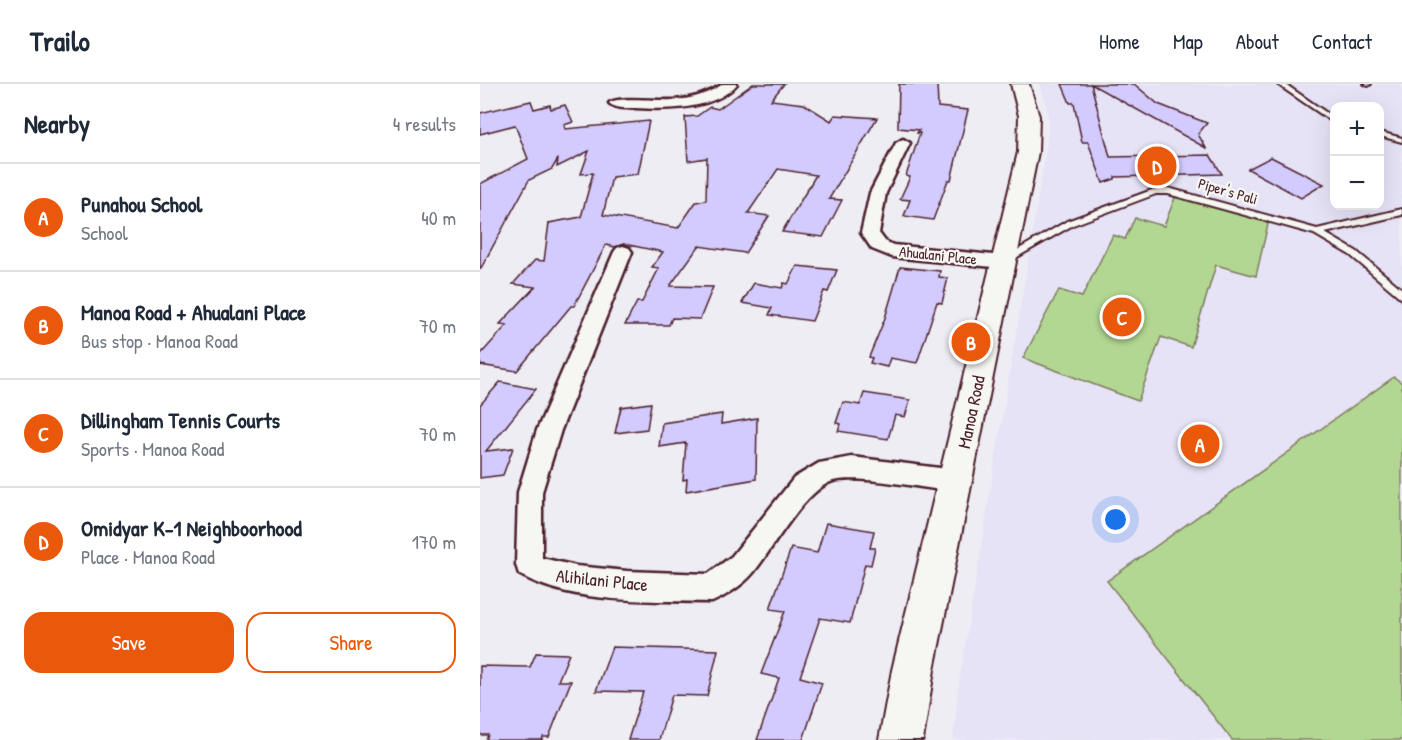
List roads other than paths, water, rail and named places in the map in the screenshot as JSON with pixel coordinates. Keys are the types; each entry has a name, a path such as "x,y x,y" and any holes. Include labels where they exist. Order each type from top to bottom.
{"main road":[{"name":"Manoa Road","path":"901,740 913,670 1028,152 1029,116 1020,84"}],"street":[{"path":"616,103 686,102 707,97 731,84"},
{"name":"Ahualani Place","path":"903,143 878,193 870,233 872,239 883,249 892,251 1003,262"},
{"name":"Alihilani Place","path":"623,252 549,429 530,492 529,565 545,573 576,580 627,585 712,588 742,566 803,486 828,471 852,468 956,481"}],"lane":[{"path":"1280,84 1330,118"},
{"path":"1384,135 1402,140"},
{"name":"Piper's Pali","path":"1003,262 1070,223 1163,191 1182,193 1317,232 1353,253 1402,295"},
{"path":"1317,232 1402,212"}],"place":[{"name":"Omidyar K-1 Neighboorhood","path":"1157,166"},
{"name":"Dillingham Tennis Courts","path":"1122,317"},
{"name":"Manoa Road + Ahualani Place","path":"971,342"},
{"name":"Punahou School","path":"1200,444"}]}
